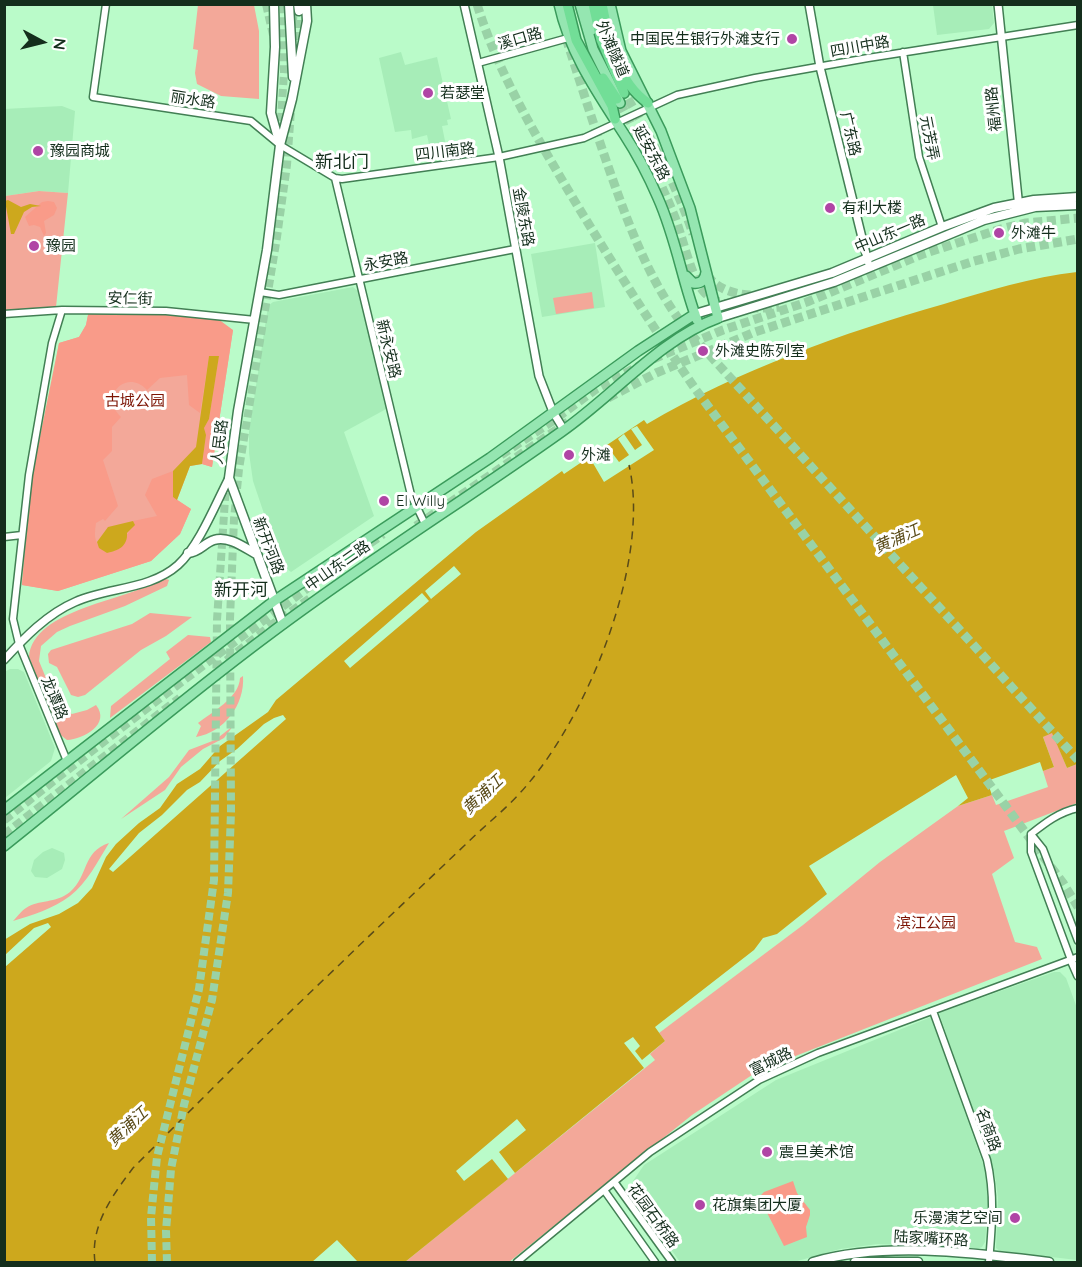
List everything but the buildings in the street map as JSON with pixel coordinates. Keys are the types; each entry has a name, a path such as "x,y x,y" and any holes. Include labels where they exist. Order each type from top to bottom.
{"highway":[{"path":"567,4 575,39 612,106 616,122"},
{"path":"573,4 575,39 622,98"},
{"path":"594,4 622,98"},
{"path":"602,4 605,39 627,82 636,95 649,105"}],"main road":[{"name":"人民路","path":"274,4 272,113 280,145"},
{"name":"人民路","path":"289,4 293,63 292,99"},
{"name":"人民路","path":"229,478 238,411 260,292 280,145 292,99 307,21 306,4"},
{"path":"559,4 575,39"},
{"name":"外滩隧道","path":"580,4 589,39 622,98"},
{"name":"外滩隧道","path":"587,4 598,46 622,98"},
{"name":"延安东路","path":"610,4 621,51 664,138 690,208 718,318"},
{"name":"延安东路","path":"616,122 658,197 674,240 699,325"},
{"name":"中山东一路","path":"695,314 868,264 1018,206 1077,197"},
{"name":"中山东一路","path":"718,318 817,288 942,227 994,208 1077,205"},
{"path":"684,273 690,282 699,283 706,276 706,266"},
{"name":"中山东二路","path":"4,810 274,601 489,458 638,351 695,314"},
{"name":"中山东二路","path":"4,846 283,624 564,430 699,325 718,318"},
{"name":"新开河路","path":"229,478 283,624"},
{"path":"188,553 196,553 215,539 225,539 256,554"},
{"name":"陆家嘴环路","path":"813,1263 857,1252 881,1251 1049,1263"},
{"name":"陆家嘴环路","path":"855,1263 918,1263"}],"street":[{"name":"丽水路","path":"106,4 93,97 251,121 280,145"},
{"name":"金陵东路","path":"464,4 499,157 539,376 553,412 564,430"},
{"name":"广东路","path":"809,4 820,67 868,264"},
{"name":"福州路","path":"998,4 1018,206"},
{"name":"四川中路","path":"616,122 649,105 677,95 754,78 1077,25"},
{"name":"溪口路","path":"478,63 575,39"},
{"name":"元芳弄","path":"903,52 919,157 942,227"},
{"name":"四川南路","path":"335,178 499,157 585,138 616,122"},
{"path":"280,145 335,178"},
{"name":"新永安路","path":"335,178 415,506 425,524"},
{"name":"永安路","path":"260,292 279,295 515,249"},
{"name":"安仁街","path":"4,314 63,310 166,311 255,320"},
{"name":"龙谭路","path":"63,310 52,343 28,475 13,619 19,644 67,761"},
{"name":"人民路","path":"4,660 45,620 74,602 100,593 134,586 177,566 206,524 229,478"},
{"path":"4,537 22,535"},
{"path":"1031,834 1048,820 1066,810 1077,808"},
{"path":"1031,834 1043,849 1077,941"},
{"path":"1031,834 1031,852 1074,959 1077,976"},
{"name":"富城路","path":"517,1263 650,1152 759,1080 819,1053 1074,959"},
{"name":"名商路","path":"933,1011 989,1169 992,1197 989,1259"},
{"name":"花园石桥路","path":"615,1183 672,1263"},
{"name":"花园石桥路","path":"604,1191 655,1263"}],"shaded area":[{"path":"933,5 992,5 994,23 989,29 937,35"},
{"path":"401,52 405,65 437,57 451,119 447,120 448,125 442,126 448,156 432,158 427,135 412,139 411,130 395,132 379,58"},
{"name":"豫园商城","path":"62,106 75,111 68,193 39,191 5,196 4,109"},
{"path":"42,202 54,202 57,208 54,215 44,221 46,233 44,236 40,227 29,226 25,217"},
{"path":"595,243 605,307 542,317 531,254"},
{"path":"353,287 359,292 388,408 344,432 374,516 291,572 281,564 253,481 249,453 249,432 268,306 273,302"},
{"name":"古城公园","path":"89,310 214,316 233,330 212,467 202,464 206,436 204,428 209,419 219,356 209,356 200,413 189,405 187,375 160,378 147,390 139,384 131,382 124,384 114,394 115,409 121,417 112,427 112,451 103,460 118,506 105,521 103,519 96,523 96,540 107,553 115,551 134,525 133,521 157,516 145,495 152,479 173,471 173,497 191,509 180,534 151,561 58,591 22,585 32,476 59,343 79,337 86,325"},
{"path":"10,669 24,672 55,748 51,761 5,798 4,672"},
{"path":"52,848 64,853 65,860 62,869 47,878 35,877 31,871 34,860"},
{"path":"1054,972 1060,972 1066,978 1077,1008 1077,1260 1000,1251 996,1248 998,1198 995,1176 939,1013"},
{"path":"931,1017 988,1178 989,1197 985,1242 982,1247 977,1249 878,1244 840,1249 794,1262 680,1262 636,1200 632,1190 633,1181 644,1165 776,1080"},
{"path":"793,1181 797,1193 810,1210 806,1227 807,1237 784,1246 761,1201 761,1195"}],"green space":[{"path":"198,5 254,5 259,31 259,99 221,96 197,84 195,73 198,50 193,49"},
{"name":"豫园","path":"39,191 68,193 56,307 5,312 5,196"},
{"path":"592,292 594,308 556,314 553,298"},
{"name":"古城公园","path":"89,310 233,330 212,467 202,464 190,466 177,500 191,509 180,534 151,561 58,591 22,585 25,544 59,343 79,337 86,325"},
{"path":"163,578 169,580 167,586 125,606 57,632 41,646 39,661 59,707 72,714 96,705 100,712 98,724 94,729 81,737 67,740 58,733 29,657 35,640 47,627 64,617 148,586"},
{"path":"150,613 192,617 166,636 141,650 85,695 78,697 71,695 57,667 49,663 48,654 51,650 132,624"},
{"path":"188,635 210,637 211,642 110,718 111,706 170,659 166,652"},
{"path":"243,676 240,697 231,716 215,729 196,737 201,726 198,723 230,698"},
{"path":"233,726 224,738 203,749 181,767 165,790 121,819 169,777 189,750 215,740"},
{"name":"滨江公园","path":"1052,732 1067,768 1077,764 1077,803 1004,831 1014,858 992,874 1015,942 1037,947 1042,959 752,1075 692,1115 509,1262 405,1262 655,1060 650,1054 665,1041 659,1033 803,925 880,862 958,806 992,795 996,805 1048,787 1043,771 1054,767 1043,737"},
{"path":"109,843 87,878 70,896 50,908 13,921 31,905 59,898 70,892 94,852"}],"water":[{"path":"8,200 21,207 30,204 41,206 32,207 24,212 14,234 11,234 5,201"},
{"name":"黄浦江","path":"1077,272 1077,764 1067,768 1052,733 1043,737 1054,767 1043,771 1040,762 987,781 992,795 958,806 968,798 956,775 809,866 827,894 777,934 763,938 754,950 655,1027 665,1041 642,1060 635,1051 640,1046 633,1037 624,1043 644,1068 515,1173 499,1152 526,1130 517,1119 456,1171 464,1181 492,1159 508,1179 405,1262 5,1262 4,940 30,924 59,914 78,903 92,888 106,857 116,844 160,808 177,784 200,769 220,746 268,712 276,700 476,532 562,471 564,474 644,420 647,424 718,387 829,340 977,294 1026,281"},
{"path":"209,356 219,356 209,419 204,428 206,435 202,464 190,466 177,500 173,497 173,471 196,447"},
{"path":"133,521 135,525 127,533 122,547 107,553 99,548 97,542 108,527"}],"pier":[{"path":"637,426 654,450 604,482 590,458 607,446 619,462 629,455 618,439 624,434 635,450 642,445 631,429"},
{"path":"454,566 461,574 431,599 425,591"},
{"path":"422,593 429,601 350,668 344,661"},
{"path":"283,715 286,719 113,872 109,869 139,833 162,815 187,790 200,782 220,761 264,724"},
{"path":"48,923 51,927 5,967 5,955 34,928"},
{"path":"337,1240 357,1261 312,1262"}],"ferry route":[{"path":"95,1262 94,1249 99,1224 110,1201 133,1168 285,1017 513,801 550,754 572,718 592,677 610,634 623,589 631,545 633,503 629,465"}],"tunnel":[{"path":"266,4 273,35"},
{"path":"280,133 284,73 284,4"},
{"path":"293,22 294,4"},
{"path":"477,4 494,52 527,120 662,340 696,390 1063,883 1078,907"},
{"path":"298,52 299,14"},
{"path":"566,38 624,211 641,252 673,311 686,329 1078,760"},
{"path":"628,99 664,165 693,234"},
{"path":"620,103 662,186 695,277 704,292 711,298 729,305 750,308 779,307"},
{"path":"167,1262 166,1231 171,1169 184,1105 212,1000 228,893 231,812 230,619 234,519 239,469 277,237 287,165 291,110"},
{"path":"653,359 723,330 807,302 923,254 1004,228 1026,223 1078,218"},
{"path":"608,398 656,373 755,332 971,262 1019,249 1078,239"},
{"path":"707,275 724,289 735,293 770,295 792,292"},
{"path":"501,455 596,389 641,365"},
{"path":"416,526 568,422"},
{"path":"152,1262 151,1217 157,1157 199,989 214,880 217,620 226,484"},
{"path":"4,820 192,674 383,534"},
{"path":"216,669 311,598"},
{"path":"4,835 180,698"}],"place":[{"name":"中国民生银行外滩支行","path":"792,39"},
{"name":"若瑟堂","path":"428,93"},
{"name":"豫园商城","path":"38,151"},
{"name":"有利大楼","path":"830,208"},
{"name":"外滩牛","path":"999,233"},
{"name":"豫园","path":"34,246"},
{"name":"外滩史陈列室","path":"703,351"},
{"name":"外滩","path":"569,455"},
{"name":"El Willy","path":"384,501"},
{"name":"震旦美术馆","path":"767,1152"},
{"name":"花旗集团大厦","path":"700,1205"},
{"name":"乐漫演艺空间","path":"1015,1218"}],"district":[{"name":"新北门","path":"342,163"},
{"name":"新开河","path":"241,591"}]}
